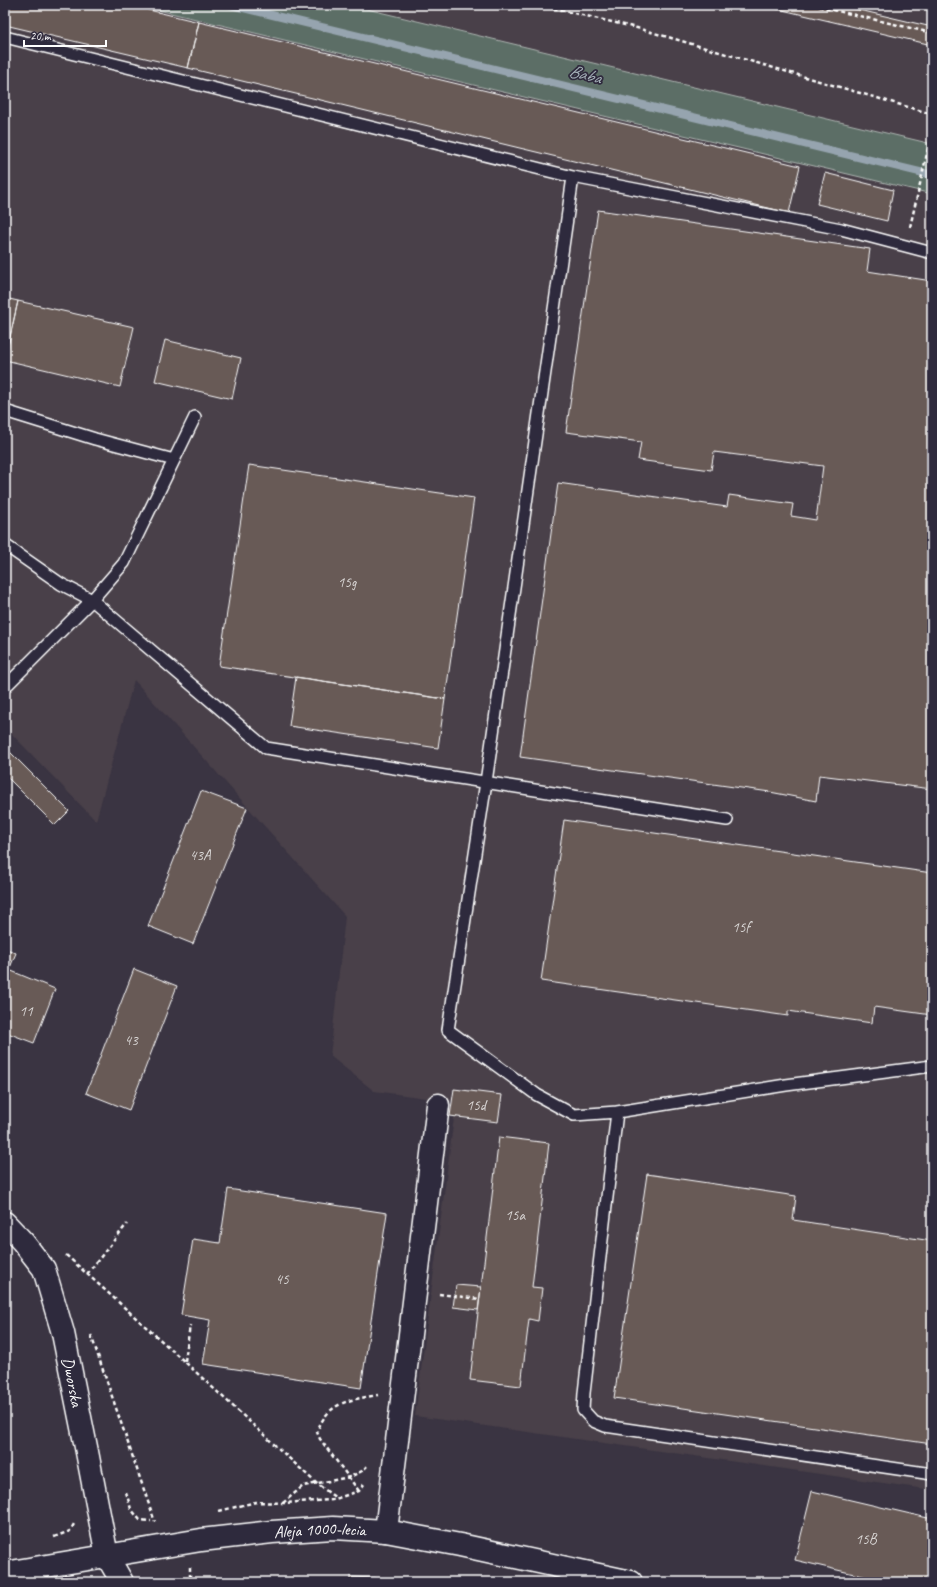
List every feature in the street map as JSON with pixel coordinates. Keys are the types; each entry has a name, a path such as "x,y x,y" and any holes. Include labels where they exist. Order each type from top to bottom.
{"street":[{"path":"386,1531 438,1105"},
{"name":"Dworska","path":"5,1223 24,1242 44,1269 62,1333 88,1457 106,1556"},
{"name":"Aleja 1000-lecia","path":"5,1573 201,1540 272,1532 333,1528 386,1531 460,1545 631,1582"},
{"path":"106,1556 122,1582"}],"lane":[{"path":"5,37 573,177 841,229 932,253"},
{"path":"573,177 486,782 448,1030 537,1095 574,1115 617,1112 786,1085 932,1066"},
{"path":"5,411 174,460"},
{"path":"5,687 92,600 124,563 194,417"},
{"path":"5,545 61,584 92,600 266,748 727,820"},
{"path":"617,1112 583,1410 593,1421 605,1426 932,1474"}],"path":[{"path":"540,5 637,28 932,114"},
{"path":"812,5 932,33"},
{"path":"914,209 932,132"},
{"path":"87,1274 127,1224"},
{"path":"63,1252 316,1483 337,1498"},
{"path":"437,1294 480,1299"},
{"path":"185,1362 190,1325"},
{"path":"360,1491 320,1439 318,1432 324,1415 332,1408 342,1403 383,1394"},
{"path":"283,1503 303,1486 332,1482 350,1477 362,1471 370,1463 369,1471"},
{"path":"213,1512 256,1502 283,1503 337,1498 360,1491 368,1478"},
{"path":"126,1492 131,1509 140,1520 155,1522"},
{"path":"50,1540 70,1531 79,1518"},
{"path":"190,1562 190,1582"}],"shaded area":[{"path":"5,5 137,5 932,194 932,1490 415,1416 456,1102 374,1091 330,1056 345,916 134,680 96,821 5,727"},
{"path":"350,5 932,5 932,144 490,39"}],"green space":[{"path":"137,5 350,5 932,144 932,194"}],"building":[{"path":"5,5 128,5 199,22 188,68 5,25"},
{"path":"761,5 838,5 932,27 932,45"},
{"path":"199,22 800,166 789,213 188,68"},
{"path":"825,173 893,190 887,221 817,204"},
{"path":"598,210 870,249 867,271 932,281 932,789 819,775 816,801 770,792 520,757 558,483 727,507 729,495 793,504 791,516 816,520 823,466 714,452 711,470 638,460 641,442 566,432"},
{"path":"5,298 18,301 5,358"},
{"path":"18,301 134,327 120,387 5,360"},
{"path":"165,340 241,358 232,399 155,381"},
{"path":"249,465 474,498 445,699 219,666"},
{"path":"296,677 445,699 438,748 289,726"},
{"path":"5,747 69,811 55,825 5,775"},
{"path":"201,791 247,808 193,944 148,926"},
{"path":"564,820 932,873 932,1015 874,1007 872,1023 788,1011 788,1016 541,981"},
{"path":"5,948 16,953 9,970 55,989 34,1043 5,1032"},
{"path":"134,969 177,986 129,1110 86,1093"},
{"path":"454,1089 502,1095 498,1122 450,1116"},
{"path":"499,1137 549,1143 532,1287 542,1288 538,1321 529,1319 521,1386 470,1380"},
{"path":"647,1174 796,1196 793,1220 932,1241 932,1444 614,1398"},
{"path":"228,1189 387,1213 361,1388 203,1364 210,1320 181,1315 193,1239 220,1243"},
{"path":"456,1285 481,1287 478,1310 453,1307"},
{"path":"812,1491 932,1519 932,1582 888,1582 795,1560"},
{"path":"350,1577 376,1578 376,1582 350,1582"}],"waterway":[{"name":"Baba","path":"231,5 932,175"}]}
